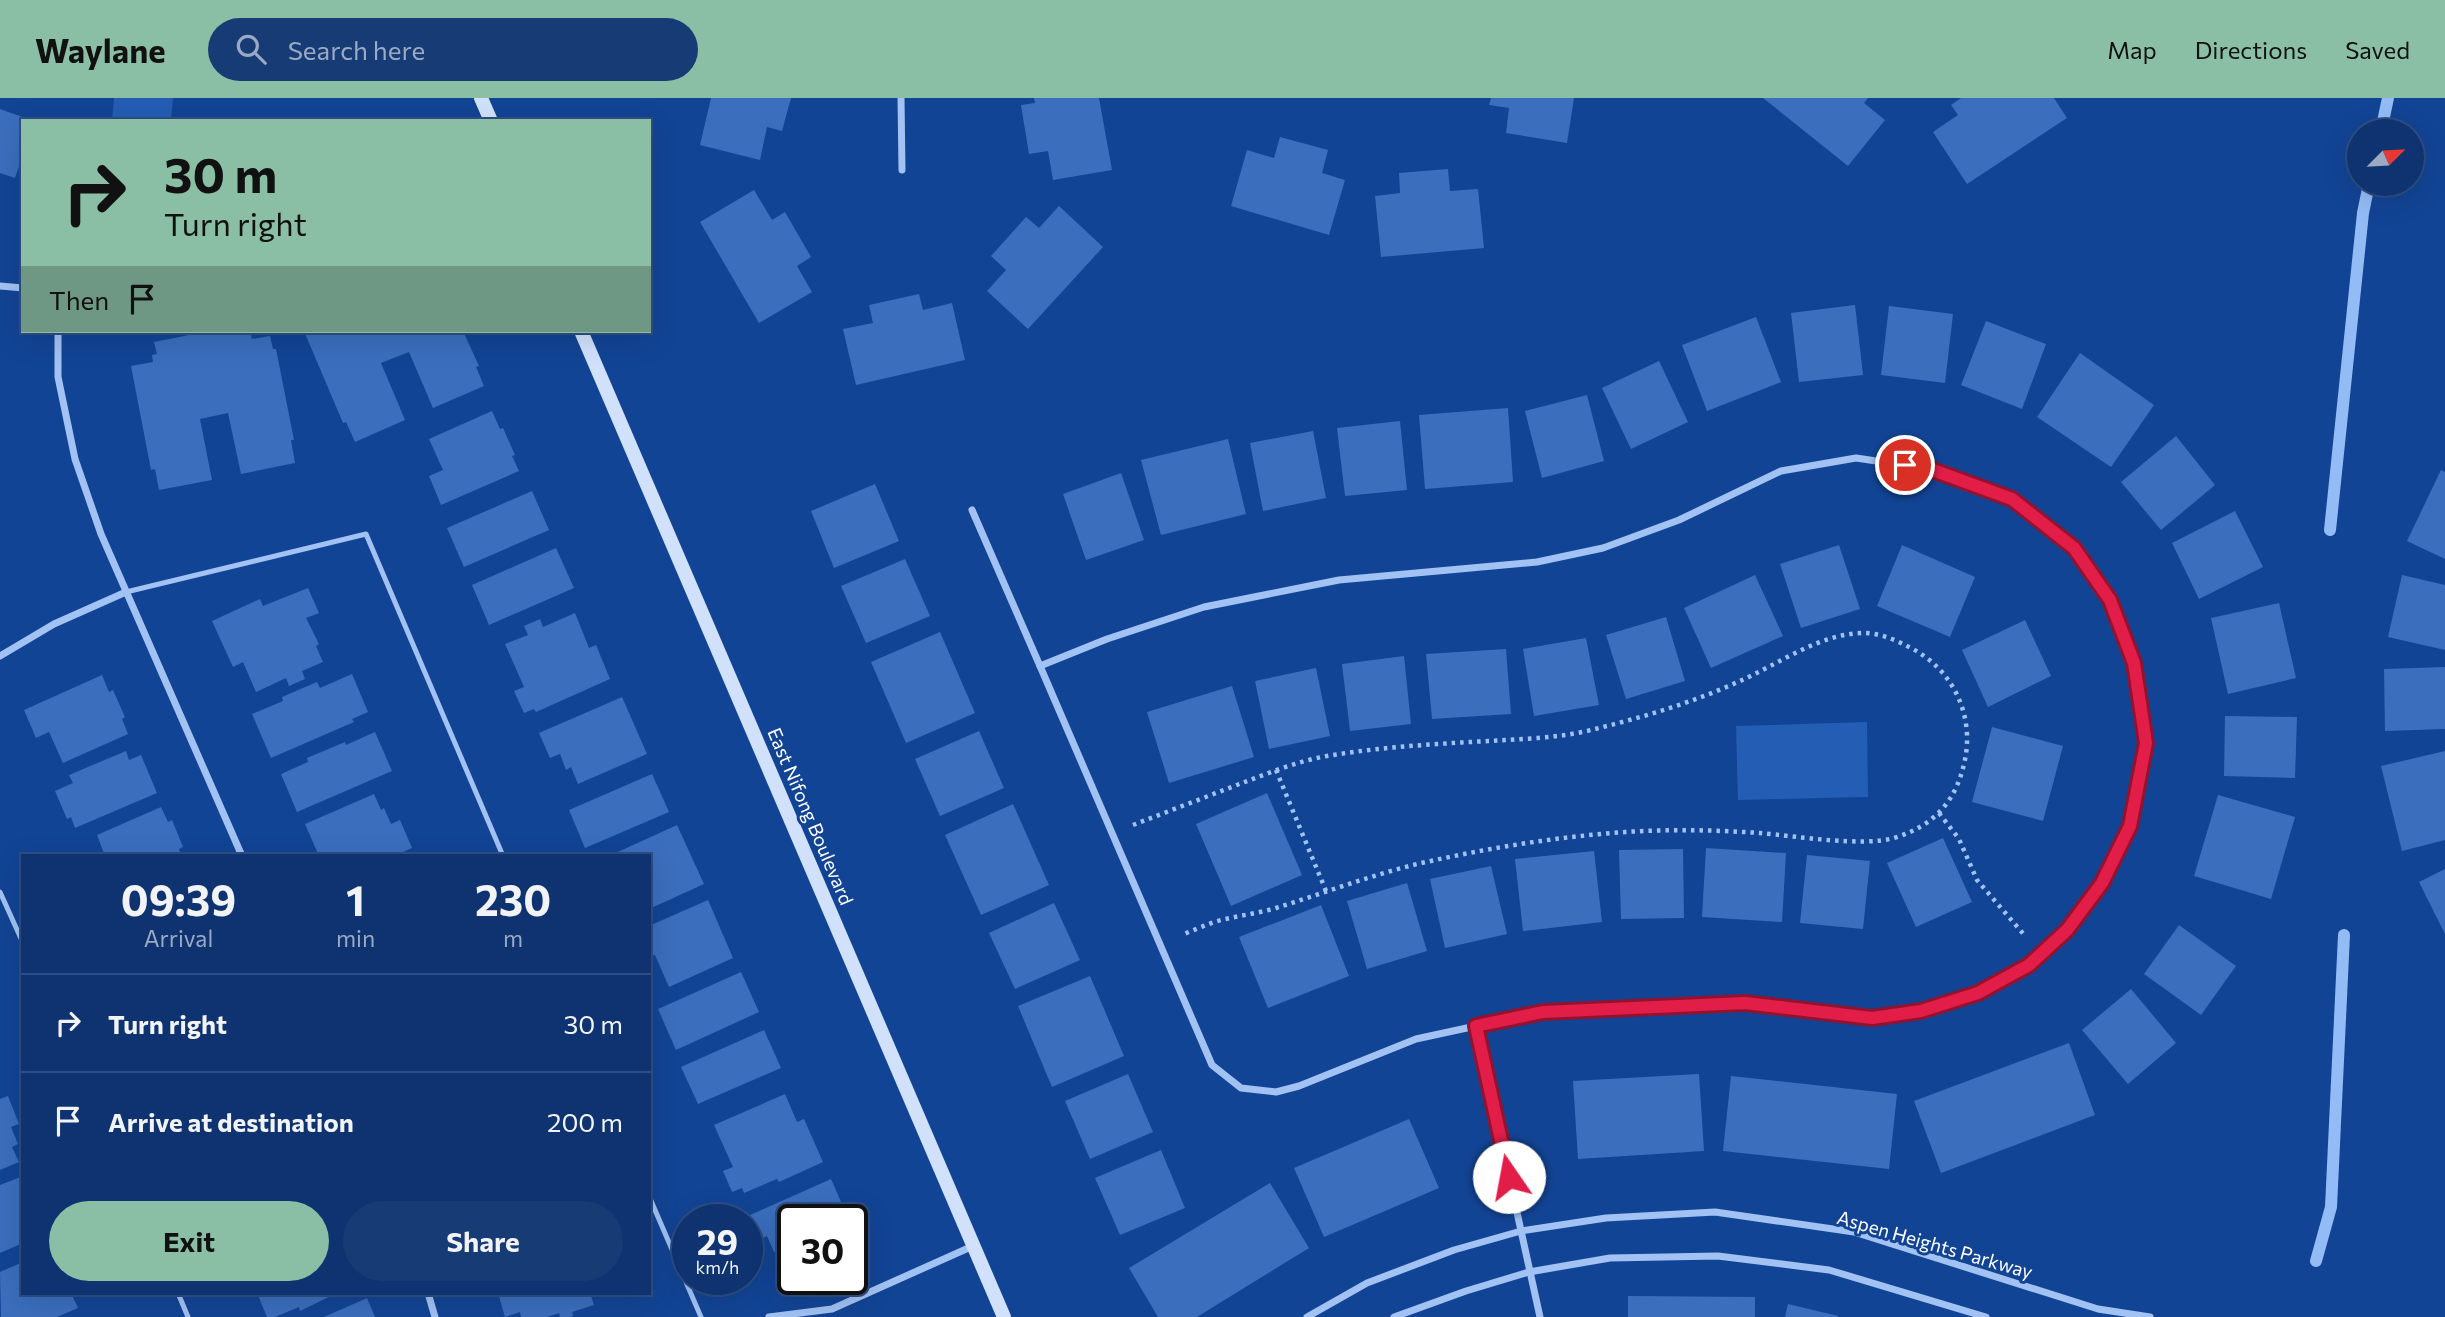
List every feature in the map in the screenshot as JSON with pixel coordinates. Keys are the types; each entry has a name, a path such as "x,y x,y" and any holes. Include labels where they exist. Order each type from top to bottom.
{"street":[{"path":"481,98 490,119"},
{"path":"901,98 902,170"},
{"path":"0,286 21,288"},
{"path":"58,333 58,377 75,459 101,534 241,854"},
{"name":"East Nifong Boulevard","path":"582,333 1004,1317"},
{"path":"972,510 1212,1065 1241,1088 1276,1092 1299,1086 1416,1039 1543,1012 1745,1003 1872,1018 1921,1011 1978,993 2029,965 2067,930 2102,883 2130,826 2146,743 2134,663 2110,600 2074,548 2012,499 1930,469 1856,458 1781,471 1679,520 1603,548 1537,562 1339,580 1204,607 1107,639 1040,666"},
{"path":"0,656 54,624 126,592"},
{"path":"1476,1026 1539,1317"},
{"name":"Aspen Heights Parkway","path":"1307,1317 1367,1283 1454,1250 1521,1231 1606,1218 1715,1212 1854,1233 2098,1309 2150,1317"},
{"path":"769,1317 832,1309 972,1246"},
{"path":"1394,1317 1466,1290 1529,1272 1610,1258 1718,1256 1829,1270 1986,1317"},
{"path":"429,1295 435,1317"}],"lane":[{"path":"126,592 366,534 502,854"},
{"path":"0,892 21,939"},
{"path":"651,1201 701,1317"},
{"path":"179,1295 188,1317"}],"path":[{"path":"1112,833 1276,771 1324,757 1412,746 1521,739 1589,731 1668,709 1738,682 1812,645 1844,635 1868,632 1896,640 1922,653 1940,670 1959,695 1966,719 1968,748 1962,775 1952,797 1940,813 1921,827 1891,839 1864,842 1741,832 1688,831 1626,832 1525,843 1412,866 1273,909 1216,922 1160,944"},
{"path":"1276,771 1326,891"},
{"path":"1940,813 1959,839 1977,880 2041,954"}],"shaded area":[{"path":"114,98 173,98 171,119 112,119"},
{"path":"1867,722 1868,797 1738,800 1736,726"}],"building":[{"path":"711,98 791,98 782,131 767,127 760,160 700,145"},
{"path":"1034,98 1099,98 1112,170 1053,180 1048,151 1029,154 1021,105 1035,103"},
{"path":"1491,98 1574,98 1567,143 1506,133 1509,108 1489,105"},
{"path":"1763,98 1868,98 1864,103 1885,120 1848,166"},
{"path":"1961,98 2054,98 2067,118 1967,184 1933,132 1958,115 1951,105"},
{"path":"0,109 28,119 21,119 21,161 15,178 0,173"},
{"path":"1280,137 1328,150 1322,173 1345,180 1329,235 1231,206 1247,150 1274,158"},
{"path":"1448,169 1450,191 1478,189 1484,248 1381,257 1375,196 1400,193 1399,173"},
{"path":"754,190 772,220 785,212 811,257 797,266 812,292 759,323 700,222"},
{"path":"1059,206 1103,247 1028,329 987,291 1006,270 991,256 1026,217 1039,228"},
{"path":"919,294 923,310 952,303 965,360 856,385 843,329 873,323 869,305"},
{"path":"1855,305 1863,375 1799,382 1791,313"},
{"path":"1889,306 1953,314 1945,383 1881,375"},
{"path":"1756,317 1781,382 1707,411 1682,345"},
{"path":"1986,321 2046,344 2022,409 1961,385"},
{"path":"199,333 242,333 251,334 252,339 270,336 273,349 276,349 294,440 291,440 295,463 241,474 228,413 200,419 212,480 159,490 155,469 151,470 131,366 153,362 152,355 157,354 154,342"},
{"path":"305,333 464,333 479,366 476,367 484,386 433,408 409,352 381,363 405,420 355,442 346,422 343,423"},
{"path":"2080,353 2154,405 2111,467 2037,417"},
{"path":"1659,361 1688,422 1631,449 1602,388"},
{"path":"1587,395 1604,461 1542,478 1525,411"},
{"path":"1508,408 1513,482 1425,489 1419,415"},
{"path":"492,411 500,429 503,428 519,471 441,505 429,476 443,470 429,439"},
{"path":"1400,421 1407,490 1345,496 1337,428"},
{"path":"1313,431 1326,498 1263,511 1250,443"},
{"path":"2176,436 2215,485 2161,530 2121,482"},
{"path":"1228,439 1246,514 1161,535 1141,460"},
{"path":"2441,470 2445,472 2445,559 2407,541"},
{"path":"1121,473 1144,540 1086,560 1063,494"},
{"path":"875,484 899,541 834,568 811,511"},
{"path":"532,491 549,530 464,567 447,528"},
{"path":"2235,511 2263,567 2199,599 2172,543"},
{"path":"1839,545 1860,609 1801,628 1780,564"},
{"path":"1902,545 1975,577 1950,637 1877,606"},
{"path":"556,548 574,588 489,625 472,585"},
{"path":"905,559 930,616 866,643 841,586"},
{"path":"1755,575 1783,636 1711,668 1684,608"},
{"path":"2402,575 2445,585 2445,650 2388,637"},
{"path":"308,588 319,613 306,618 319,644 316,646 323,662 302,671 305,679 289,686 286,678 256,692 243,662 233,667 212,621 260,599 263,606"},
{"path":"2279,603 2296,678 2228,694 2211,618"},
{"path":"575,613 589,648 596,645 610,679 536,712 534,709 524,713 514,691 524,687 505,644 528,635 524,626 540,619 543,627"},
{"path":"1666,617 1685,681 1626,699 1606,635"},
{"path":"2025,620 2051,676 1988,707 1962,650"},
{"path":"940,632 975,713 906,743 871,662"},
{"path":"1586,638 1599,705 1534,716 1523,649"},
{"path":"1506,649 1511,714 1432,719 1426,654"},
{"path":"1404,656 1411,724 1350,731 1342,664"},
{"path":"2445,667 2445,729 2385,731 2384,669"},
{"path":"1316,668 1330,736 1269,749 1255,681"},
{"path":"352,674 368,712 352,719 354,722 271,758 252,714 317,682 320,688"},
{"path":"102,675 109,692 113,690 125,717 122,719 128,734 63,763 49,732 36,738 24,710"},
{"path":"1232,686 1254,757 1169,783 1147,712"},
{"path":"622,697 647,754 578,784 571,767 566,770 560,754 550,758 539,733"},
{"path":"2225,716 2297,717 2295,778 2224,776"},
{"path":"1992,727 2063,746 2043,821 1972,802"},
{"path":"979,731 1004,788 940,816 915,759"},
{"path":"375,732 392,771 297,812 281,774 308,762 307,758"},
{"path":"126,751 129,760 141,755 157,793 75,828 71,817 67,819 55,791 73,783 69,775"},
{"path":"2445,751 2445,840 2402,851 2381,766"},
{"path":"652,774 669,812 585,848 569,810"},
{"path":"1267,793 1302,875 1231,906 1196,824"},
{"path":"374,794 391,824 400,820 412,848 398,854 318,854 305,824"},
{"path":"2218,795 2295,817 2271,899 2194,876"},
{"path":"1013,804 1049,885 981,915 945,835"},
{"path":"161,807 168,822 172,820 183,847 179,849 181,854 104,854 97,835"},
{"path":"677,825 704,884 651,908 651,854 613,854"},
{"path":"1943,838 1972,902 1916,927 1887,863"},
{"path":"1706,848 1786,853 1782,922 1702,917"},
{"path":"1683,849 1684,918 1621,919 1619,850"},
{"path":"1594,851 1602,922 1523,931 1515,859"},
{"path":"1807,855 1870,861 1863,929 1800,923"},
{"path":"1491,866 1507,934 1445,948 1430,879"},
{"path":"2445,869 2445,934 2419,882"},
{"path":"1407,883 1427,951 1367,969 1347,901"},
{"path":"708,900 733,958 669,987 655,955 651,956 651,925"},
{"path":"1054,903 1080,960 1015,989 989,933"},
{"path":"1321,905 1349,976 1268,1008 1239,937"},
{"path":"2179,925 2236,966 2201,1015 2144,974"},
{"path":"741,972 759,1012 676,1050 658,1009"},
{"path":"1090,976 1124,1056 1052,1087 1018,1006"},
{"path":"2131,989 2176,1043 2128,1084 2082,1030"},
{"path":"764,1030 781,1068 698,1104 681,1067"},
{"path":"2069,1043 2095,1115 1941,1173 1914,1101"},
{"path":"1128,1074 1153,1132 1090,1159 1065,1101"},
{"path":"1699,1074 1704,1151 1578,1159 1573,1081"},
{"path":"1731,1076 1897,1094 1889,1169 1723,1151"},
{"path":"785,1094 797,1122 804,1119 823,1162 779,1182 777,1179 744,1193 742,1188 732,1192 723,1171 733,1167 714,1125"},
{"path":"8,1096 19,1124 11,1127 18,1144 12,1147 19,1162 0,1170 0,1099"},
{"path":"1409,1119 1439,1188 1324,1237 1294,1168"},
{"path":"1161,1150 1185,1208 1120,1235 1095,1178"},
{"path":"21,1177 21,1244 0,1253 0,1185"},
{"path":"831,1179 842,1204 777,1204 777,1251 774,1252 767,1236 763,1238 763,1209"},
{"path":"1270,1183 1309,1248 1197,1317 1158,1317 1129,1268"},
{"path":"21,1263 21,1295 72,1295 78,1308 57,1317 1,1317 0,1272"},
{"path":"258,1295 333,1295 300,1311 299,1307 275,1317 267,1317"},
{"path":"499,1295 591,1295 594,1305 572,1312 573,1316 569,1317 560,1317 559,1313 547,1317 521,1317 520,1312 505,1317"},
{"path":"1628,1296 1755,1297 1755,1317 1628,1317"},
{"path":"367,1298 375,1317 324,1317"},
{"path":"1788,1304 1838,1316 1838,1317 1785,1317"}],"waterway":[{"path":"2384,119 2388,98"},
{"path":"2330,530 2367,196"},
{"path":"2316,1261 2331,1207 2344,935"}],"route":[{"path":"1509,1177 1476,1026 1543,1012 1745,1003 1872,1018 1921,1011 1978,993 2029,965 2067,930 2102,883 2130,826 2146,743 2134,663 2110,600 2074,548 2012,499 1930,469 1905,465"}]}
